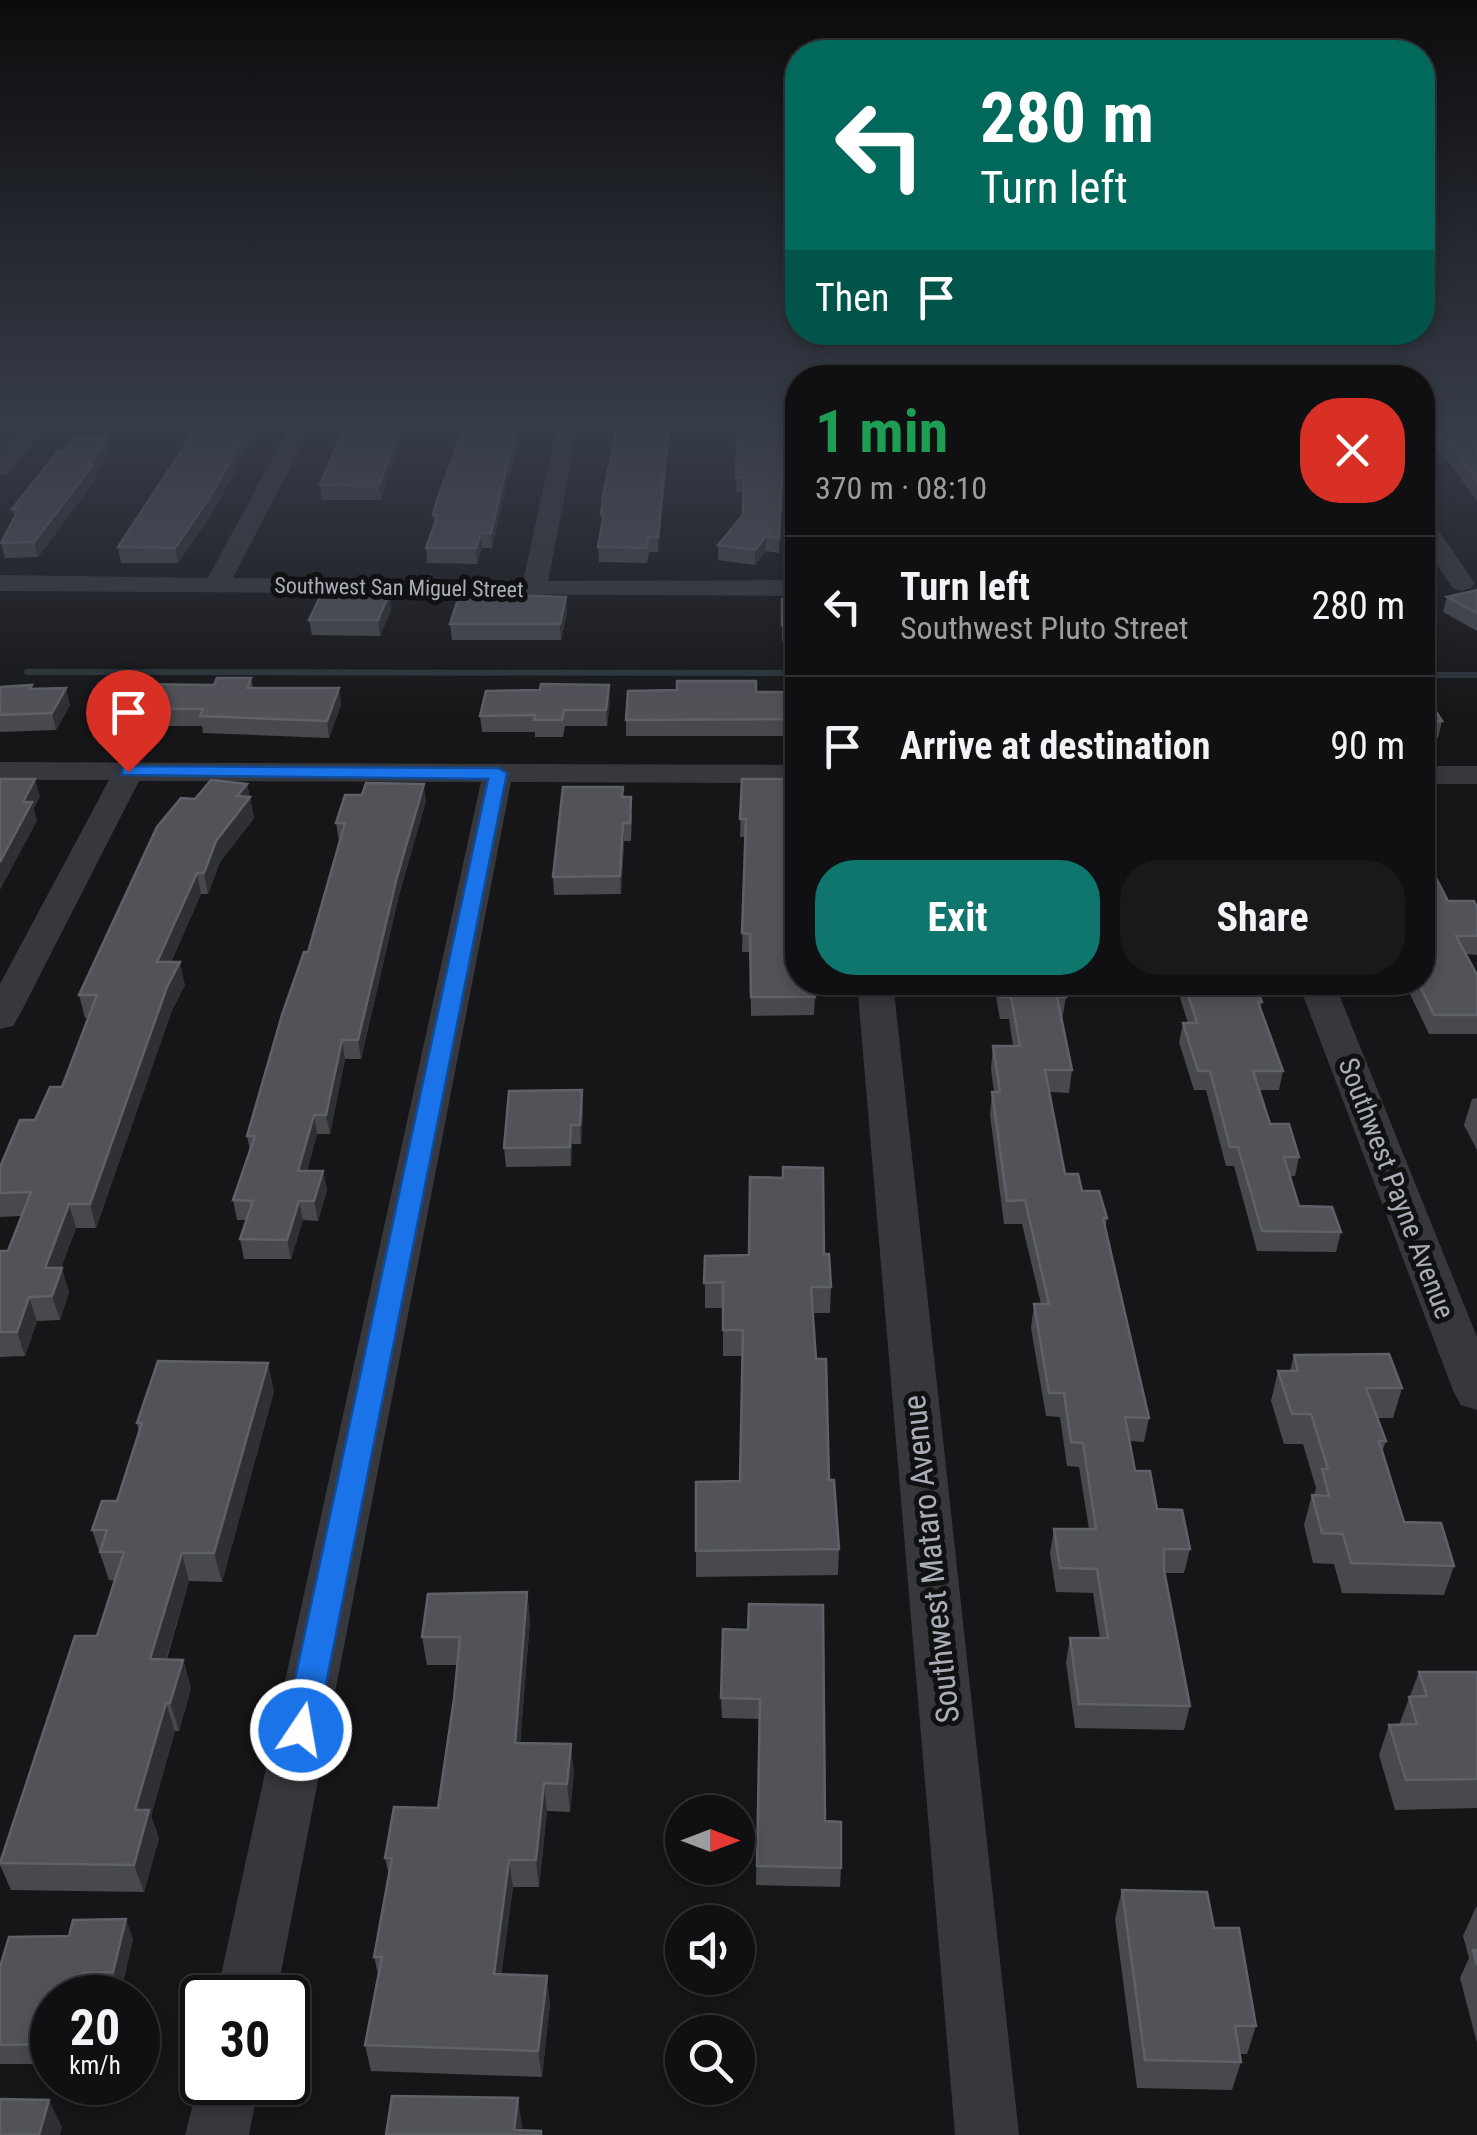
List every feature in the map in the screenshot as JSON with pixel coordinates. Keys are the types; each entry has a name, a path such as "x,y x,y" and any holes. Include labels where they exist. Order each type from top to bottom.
{"street":[{"path":"217,584 250,521"},
{"path":"534,589 549,521"},
{"path":"1435,544 1462,583 1435,584"},
{"name":"Southwest San Miguel Street","path":"0,583 785,588"},
{"path":"0,771 785,774"},
{"path":"0,1018 128,772"},
{"path":"251,1975 498,773"},
{"path":"1435,775 1477,775"},
{"name":"Southwest Mataro Avenue","path":"877,995 987,2135"},
{"name":"Southwest Payne Avenue","path":"1321,995 1477,1394"},
{"path":"217,2135 223,2105"}],"building":[{"path":"13,521 50,521 34,542 1,543"},
{"path":"135,521 194,521 175,548 118,547"},
{"path":"436,521 494,521 491,533 481,533 476,548 426,548"},
{"path":"603,521 660,521 658,537 648,537 647,548 598,547"},
{"path":"738,521 780,521 779,538 766,536 755,550 718,545"},
{"path":"1477,590 1477,613 1447,597"},
{"path":"322,593 389,594 378,620 309,620"},
{"path":"460,593 566,597 560,624 450,624"},
{"path":"782,599 785,599 785,625"},
{"path":"217,678 251,678 247,688 339,688 327,721 200,716 203,709 148,709 144,716 113,716 126,684 214,685"},
{"path":"677,681 756,681 756,692 785,692 785,719 626,720 628,691 677,690"},
{"path":"541,684 609,685 606,710 564,710 562,720 534,720 535,715 480,716 486,691 540,690"},
{"path":"32,685 30,689 66,688 52,713 0,715 0,687"},
{"path":"0,779 35,779 23,802 32,802 0,862"},
{"path":"742,779 785,779 785,995 815,997 751,997 750,934 742,933 746,819 740,819"},
{"path":"211,780 247,784 237,796 250,797 216,841 204,873 197,873 157,962 180,962 167,987 90,1204 69,1204 45,1268 62,1268 52,1296 29,1297 17,1332 0,1332 0,1251 8,1251 31,1192 0,1193 0,1167 20,1120 35,1120 50,1087 62,1087 97,995 79,995 157,827 181,798 195,799"},
{"path":"366,783 424,784 358,1040 342,1040 326,1115 314,1115 298,1171 323,1171 314,1201 299,1201 287,1240 240,1239 253,1201 233,1200 255,1136 247,1136 282,1015 304,952 308,952 345,823 336,823 345,795 362,795"},
{"path":"563,787 623,787 622,797 631,797 630,823 623,823 620,876 553,877"},
{"path":"1435,876 1448,901 1474,901 1477,908 1477,936 1456,936 1477,975 1477,1015 1434,1015 1424,995 1435,995"},
{"path":"1066,995 1057,997 1072,1070 1045,1070 1065,1174 1078,1174 1082,1191 1099,1191 1107,1218 1103,1218 1149,1418 1125,1417 1135,1471 1150,1471 1157,1509 1182,1510 1190,1549 1164,1549 1164,1570 1190,1706 1079,1704 1070,1638 1108,1638 1097,1569 1060,1568 1054,1529 1096,1529 1083,1443 1071,1442 1064,1393 1049,1393 1034,1304 1049,1304 1025,1200 1007,1201 992,1092 1000,1092 993,1046 1020,1046 1011,997 1002,997"},
{"path":"1188,995 1259,995 1262,1002 1258,1002 1283,1071 1253,1071 1270,1124 1289,1124 1299,1157 1284,1157 1299,1206 1332,1207 1341,1232 1262,1231 1238,1147 1230,1147 1210,1071 1198,1071 1183,1023 1197,1023"},
{"path":"582,1090 580,1125 571,1125 570,1147 504,1148 509,1091"},
{"path":"783,1167 823,1168 824,1254 829,1254 831,1287 811,1287 816,1359 826,1359 829,1480 834,1480 839,1549 696,1551 696,1482 740,1481 743,1330 723,1330 723,1282 704,1283 705,1256 749,1255 750,1177 783,1178"},
{"path":"1389,1354 1402,1388 1366,1388 1386,1441 1379,1441 1404,1522 1441,1523 1454,1566 1351,1563 1343,1534 1322,1533 1312,1495 1329,1496 1322,1469 1328,1469 1311,1414 1292,1414 1278,1371 1298,1371 1294,1355"},
{"path":"158,1361 268,1363 214,1553 182,1553 150,1659 183,1660 170,1703 166,1703 135,1810 149,1810 134,1865 0,1863 75,1636 97,1636 124,1552 100,1552 107,1530 92,1530 102,1501 117,1501"},
{"path":"527,1592 515,1743 571,1744 567,1784 544,1783 536,1860 509,1860 494,1974 547,1976 538,2051 365,2045 382,1957 374,1957 392,1858 385,1858 394,1807 438,1808 454,1699 460,1637 422,1637 428,1594"},
{"path":"749,1604 823,1605 825,1821 841,1822 841,1868 757,1866 760,1699 721,1698 723,1629 748,1630"},
{"path":"1419,1672 1477,1672 1477,1779 1406,1780 1389,1725 1417,1724 1409,1697 1427,1696"},
{"path":"1122,1890 1207,1892 1214,1928 1239,1928 1256,2026 1235,2026 1241,2062 1145,2060"},
{"path":"126,1919 113,1972 30,1975 30,2044 0,2045 0,1967 9,1937 69,1936 73,1920"},
{"path":"392,2096 518,2098 514,2130 541,2131 541,2135 386,2135"},
{"path":"0,2099 30,2100 30,2105 48,2105 39,2135 0,2135"}],"waterway":[{"path":"27,672 785,673"},
{"path":"1435,675 1477,675"}],"route":[{"path":"128,772 498,773 301,1730"}]}
